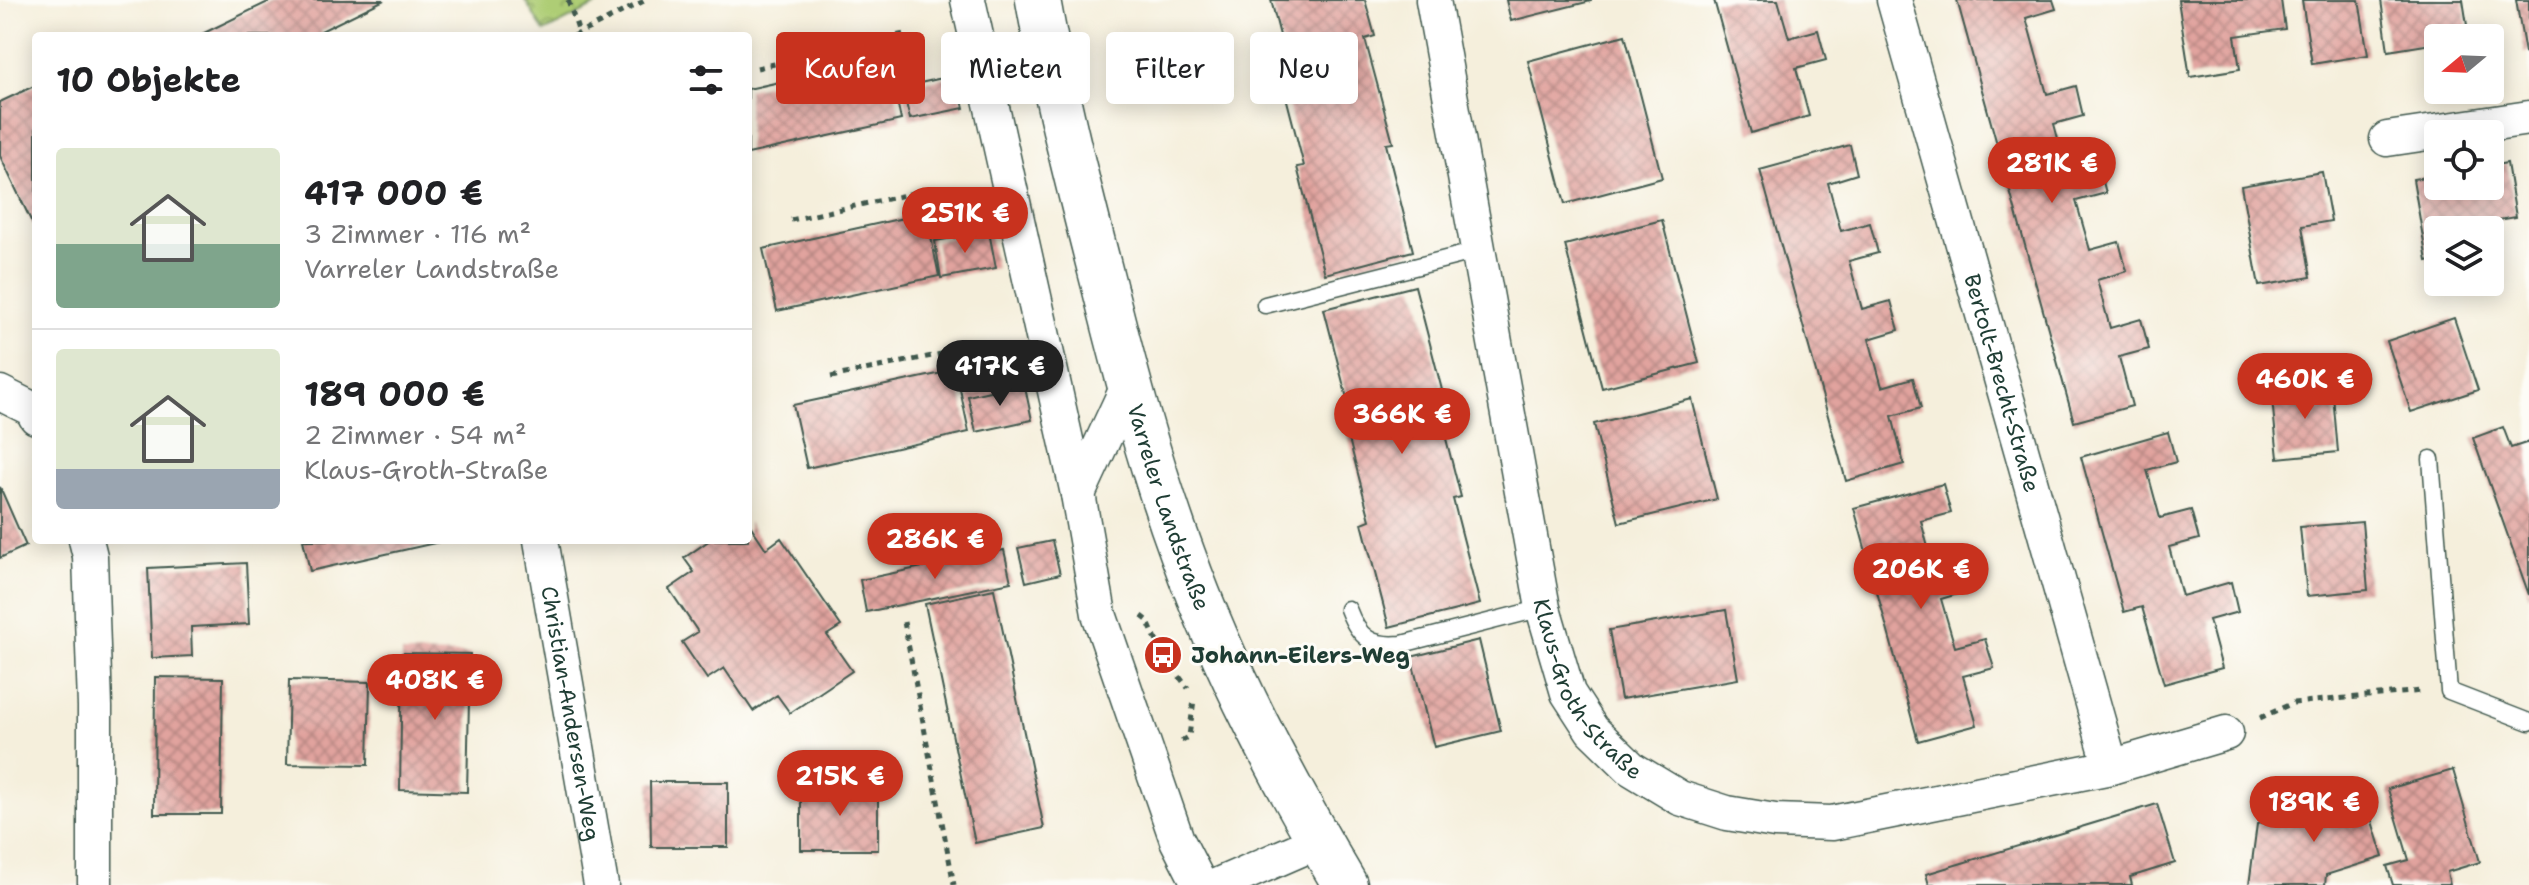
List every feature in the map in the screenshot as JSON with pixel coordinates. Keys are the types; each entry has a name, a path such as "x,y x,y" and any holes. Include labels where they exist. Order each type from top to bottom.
{"main road":[{"name":"Varreler Landstraße","path":"1038,0 1084,210 1129,384 1182,555 1222,651 1319,841 1345,885"}],"street":[{"path":"968,0 1078,494 1099,614 1177,840 1200,885"},
{"name":"Klaus-Groth-Straße","path":"1433,0 1543,608 1568,693 1592,730 1632,769 1680,798 1727,813 1775,821 1832,823 2111,767 2226,733"},
{"name":"Bertolt-Brecht-Straße","path":"1894,0 2111,767"},
{"path":"2387,139 2529,118"},
{"name":"Varreler Landstraße","path":"1078,494 1129,384"},
{"path":"0,393 32,409"},
{"path":"87,544 95,691 95,885"},
{"name":"Christian-Andersen-Weg","path":"542,544 601,885"},
{"path":"1218,885 1319,841"}],"lane":[{"path":"1265,305 1477,251"},
{"path":"2431,459 2449,691 2529,722"},
{"path":"1348,609 1355,628 1374,643 1387,645 1402,644 1543,608"}],"path":[{"path":"568,0 575,32"},
{"path":"582,32 646,0"},
{"path":"757,68 776,64"},
{"path":"791,220 937,188 943,213"},
{"path":"831,377 975,347 982,374"},
{"path":"1138,612 1147,620 1163,655 1195,697 1189,736 1150,762"},
{"path":"904,622 954,885"},
{"path":"2226,733 2293,703 2449,691"}],"green space":[{"path":"525,0 607,0 544,32"}],"building":[{"path":"272,0 384,0 321,32 206,32"},
{"path":"1271,0 1365,0 1375,36 1365,39 1393,143 1386,144 1413,251 1325,274 1297,167 1304,166 1288,104 1358,104 1358,32 1279,32"},
{"path":"1506,0 1591,0 1591,1 1511,21"},
{"path":"1714,0 1778,0 1789,38 1818,30 1826,60 1796,68 1809,116 1751,133"},
{"path":"1957,0 2053,0 2056,9 2026,18 2047,94 2076,86 2083,116 2054,124 2067,172 2098,163 2106,193 2076,201 2090,250 2119,242 2127,271 2097,280 2110,328 2141,319 2149,349 2119,357 2132,406 2074,422"},
{"path":"2178,0 2281,0 2285,29 2235,36 2240,69 2190,77"},
{"path":"2302,0 2359,0 2368,55 2312,64"},
{"path":"2381,0 2463,0 2467,24 2424,24 2424,45 2388,51"},
{"path":"2516,0 2529,0 2529,52 2525,53"},
{"path":"1625,35 1662,178 1565,204 1528,61"},
{"path":"941,78 941,104 963,104 964,108 910,119 906,104 925,104 925,82"},
{"path":"776,83 776,104 898,104 901,120 752,153 752,88"},
{"path":"32,87 32,223 0,156 0,102"},
{"path":"1850,145 1857,174 1828,183 1841,231 1870,223 1878,253 1849,261 1862,309 1891,301 1899,330 1869,339 1882,387 1913,378 1921,408 1892,416 1904,464 1846,481 1760,170"},
{"path":"2507,163 2516,217 2424,216 2424,243 2413,179 2424,177 2424,200 2504,200 2504,164"},
{"path":"2322,172 2331,221 2302,226 2311,277 2259,286 2241,186"},
{"path":"926,213 939,276 777,311 763,249"},
{"path":"1662,220 1699,363 1602,388 1565,245"},
{"path":"989,232 996,268 941,278 935,241"},
{"path":"1415,286 1442,390 1434,392 1461,497 1453,499 1480,604 1389,627 1362,523 1370,520 1343,416 1351,414 1324,309"},
{"path":"2454,318 2478,390 2411,412 2387,341"},
{"path":"956,370 969,432 807,468 793,405"},
{"path":"1024,383 1032,420 976,432 968,396"},
{"path":"2332,384 2338,452 2278,458 2271,389"},
{"path":"1692,399 1717,499 1619,523 1594,424"},
{"path":"2503,427 2511,448 2529,442 2529,595 2473,438"},
{"path":"2168,432 2176,462 2147,470 2160,518 2191,510 2199,539 2169,547 2182,596 2231,582 2238,612 2209,620 2222,668 2164,684 2142,607 2124,612 2081,457"},
{"path":"1943,484 1951,513 1921,521 1934,570 1963,561 1971,590 1941,599 1955,647 1985,639 1994,668 1963,676 1977,725 1918,741 1854,508"},
{"path":"0,487 26,546 0,558"},
{"path":"2362,522 2368,590 2307,596 2300,527"},
{"path":"752,528 766,549 781,538 841,626 827,635 852,671 790,713 777,695 753,711 724,668 707,679 682,642 698,632 669,589 694,572 684,558 704,544 752,544"},
{"path":"1052,541 1060,574 1026,582 1018,548"},
{"path":"304,544 431,544 310,571"},
{"path":"1004,550 1011,582 866,612 860,580"},
{"path":"246,563 249,624 191,627 192,656 152,658 148,568"},
{"path":"994,589 1044,828 975,843 925,604"},
{"path":"1726,610 1738,679 1621,699 1609,630"},
{"path":"1479,640 1501,731 1434,747 1411,657"},
{"path":"402,653 470,654 467,792 400,790"},
{"path":"155,677 223,678 221,814 154,814"},
{"path":"289,680 370,682 368,765 287,764"},
{"path":"2453,770 2480,862 2447,872 2450,885 2393,885 2387,866 2409,860 2388,789"},
{"path":"650,782 728,782 728,847 651,847"},
{"path":"801,785 878,785 878,850 801,850"},
{"path":"2363,792 2383,857 2326,875 2325,885 2249,885 2257,824"},
{"path":"2157,804 2175,863 2130,877 2132,885 1929,885 1926,874"}],"place":[{"name":"Johann-Eilers-Weg","path":"1163,655"}]}
